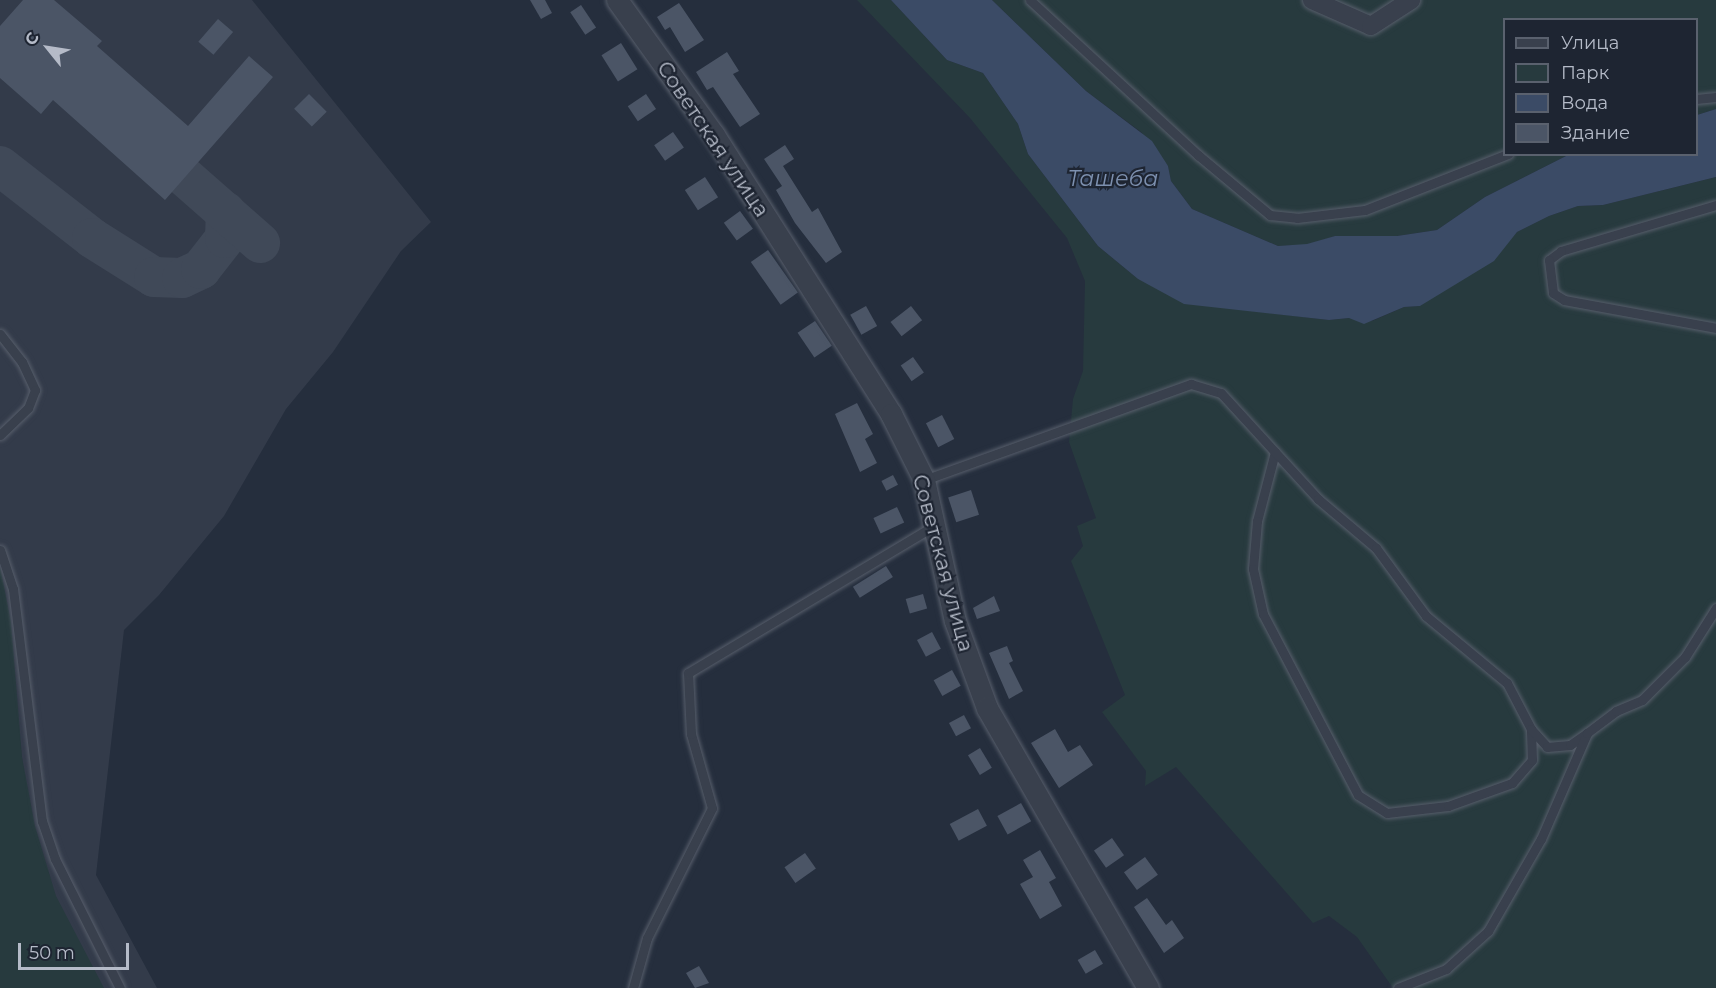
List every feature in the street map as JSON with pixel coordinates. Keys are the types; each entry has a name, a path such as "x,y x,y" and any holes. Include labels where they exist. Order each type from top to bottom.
{"street":[{"name":"Советская улица","path":"617,0 714,135 891,414 924,480 936,525 955,621 987,708 1148,988"},
{"path":"1312,0 1371,26 1411,0"}],"lane":[{"path":"1030,0 1198,155 1270,215 1297,218 1365,210 1503,156"},
{"path":"1698,99 1716,97"},
{"path":"1716,206 1561,251 1549,260 1553,293 1564,300 1716,328"},
{"path":"0,334 22,362 35,390 28,408 0,435"},
{"path":"924,480 1191,384 1221,393 1318,499 1376,548 1426,616 1507,683 1531,729 1547,747 1569,745 1616,711 1642,700 1685,657 1716,608"},
{"path":"1275,452 1257,521 1253,569 1263,614 1358,795 1387,813 1448,806 1512,783 1532,760 1531,729"},
{"path":"633,988 647,938 712,808 692,734 688,673 936,525"},
{"path":"0,550 13,589 42,820 60,869 120,988"},
{"path":"1398,988 1446,969 1488,931 1541,839 1587,733"}],"shaded area":[{"path":"0,0 252,0 431,222 401,251 333,352 286,409 224,516 159,595 124,630 96,875 157,988 0,988"}],"green space":[{"path":"857,0 891,0 947,60 983,73 1018,124 1028,154 1098,246 1138,279 1192,304 1329,320 1349,318 1372,321 1404,307 1420,306 1507,243 1517,232 1549,216 1578,206 1603,205 1716,177 1716,988 1393,988 1357,937 1329,916 1313,923 1176,767 1145,786 1146,771 1102,712 1125,695 1071,561 1083,546 1077,526 1096,518 1069,442 1073,399 1083,371 1085,281 1067,238 970,118"},
{"path":"992,0 1716,0 1716,109 1698,115 1698,18 1503,18 1503,156 1566,156 1485,197 1437,230 1397,236 1335,236 1307,245 1278,246 1192,209 1171,181 1168,166 1141,132 1086,91"},
{"path":"0,566 11,622 22,757 35,826 56,896 104,988 0,988"}],"water":[{"name":"Ташеба","path":"891,0 992,0 1086,91 1152,141 1168,166 1171,181 1192,209 1278,246 1307,244 1335,236 1397,236 1437,230 1485,197 1566,156 1698,156 1698,115 1716,109 1716,177 1603,205 1578,206 1549,216 1517,232 1494,261 1420,306 1404,307 1364,324 1349,318 1329,320 1184,304 1138,279 1098,246 1028,154 1018,124 983,73 947,60"}],"building":[{"path":"23,0 54,0 102,41 97,46 188,126 249,56 273,77 165,200 53,100 41,114 0,78 0,26"},
{"path":"530,0 545,0 552,13 541,19"},
{"path":"679,3 704,40 685,52 670,27 665,30 657,17"},
{"path":"581,5 596,27 585,35 570,12"},
{"path":"218,19 233,32 213,55 198,42"},
{"path":"621,43 637,69 618,81 601,55"},
{"path":"727,52 739,71 733,74 760,114 740,127 713,87 707,90 696,72"},
{"path":"309,94 327,112 312,127 294,109"},
{"path":"646,94 656,109 638,121 628,106"},
{"path":"673,132 684,148 665,161 654,145"},
{"path":"785,145 794,159 783,166 812,212 818,208 842,252 826,263 795,223 776,190 782,186 764,159"},
{"path":"705,177 718,197 698,210 685,190"},
{"path":"740,211 753,229 737,241 724,223"},
{"path":"768,250 798,293 781,305 751,262"},
{"path":"866,306 877,326 861,335 850,315"},
{"path":"911,306 922,320 902,336 891,322"},
{"path":"815,321 832,346 814,358 798,333"},
{"path":"913,357 924,373 912,381 901,366"},
{"path":"857,403 873,434 865,439 877,463 860,472 835,414"},
{"path":"942,415 954,439 938,447 926,423"},
{"path":"893,475 898,485 886,491 881,481"},
{"path":"971,490 979,515 956,522 948,497"},
{"path":"897,507 904,522 881,533 873,518"},
{"path":"886,566 893,577 860,598 853,587"},
{"path":"923,594 927,608 910,613 906,599"},
{"path":"994,596 1000,611 977,619 973,608"},
{"path":"932,632 941,649 926,657 917,640"},
{"path":"1007,646 1013,661 1009,663 1023,691 1009,699 989,653"},
{"path":"952,670 961,686 942,696 934,680"},
{"path":"964,715 971,728 956,736 949,723"},
{"path":"1055,729 1068,752 1080,745 1093,765 1059,788 1031,743"},
{"path":"980,748 992,768 980,775 968,755"},
{"path":"1021,803 1031,821 1008,834 997,816"},
{"path":"978,809 987,826 959,841 950,824"},
{"path":"1112,838 1124,855 1106,868 1094,851"},
{"path":"1040,850 1056,878 1049,882 1062,906 1040,919 1020,884 1033,877 1023,860"},
{"path":"805,853 816,869 795,883 785,867"},
{"path":"1145,857 1158,875 1137,890 1124,872"},
{"path":"1147,898 1166,925 1172,920 1184,938 1164,953 1134,907"},
{"path":"1095,950 1103,964 1086,974 1078,960"},
{"path":"699,966 709,983 695,988 686,973"}],"taxiway":[{"path":"0,166 92,238 154,277 182,278 201,269 225,238 226,212"},
{"path":"185,177 260,243"}]}
